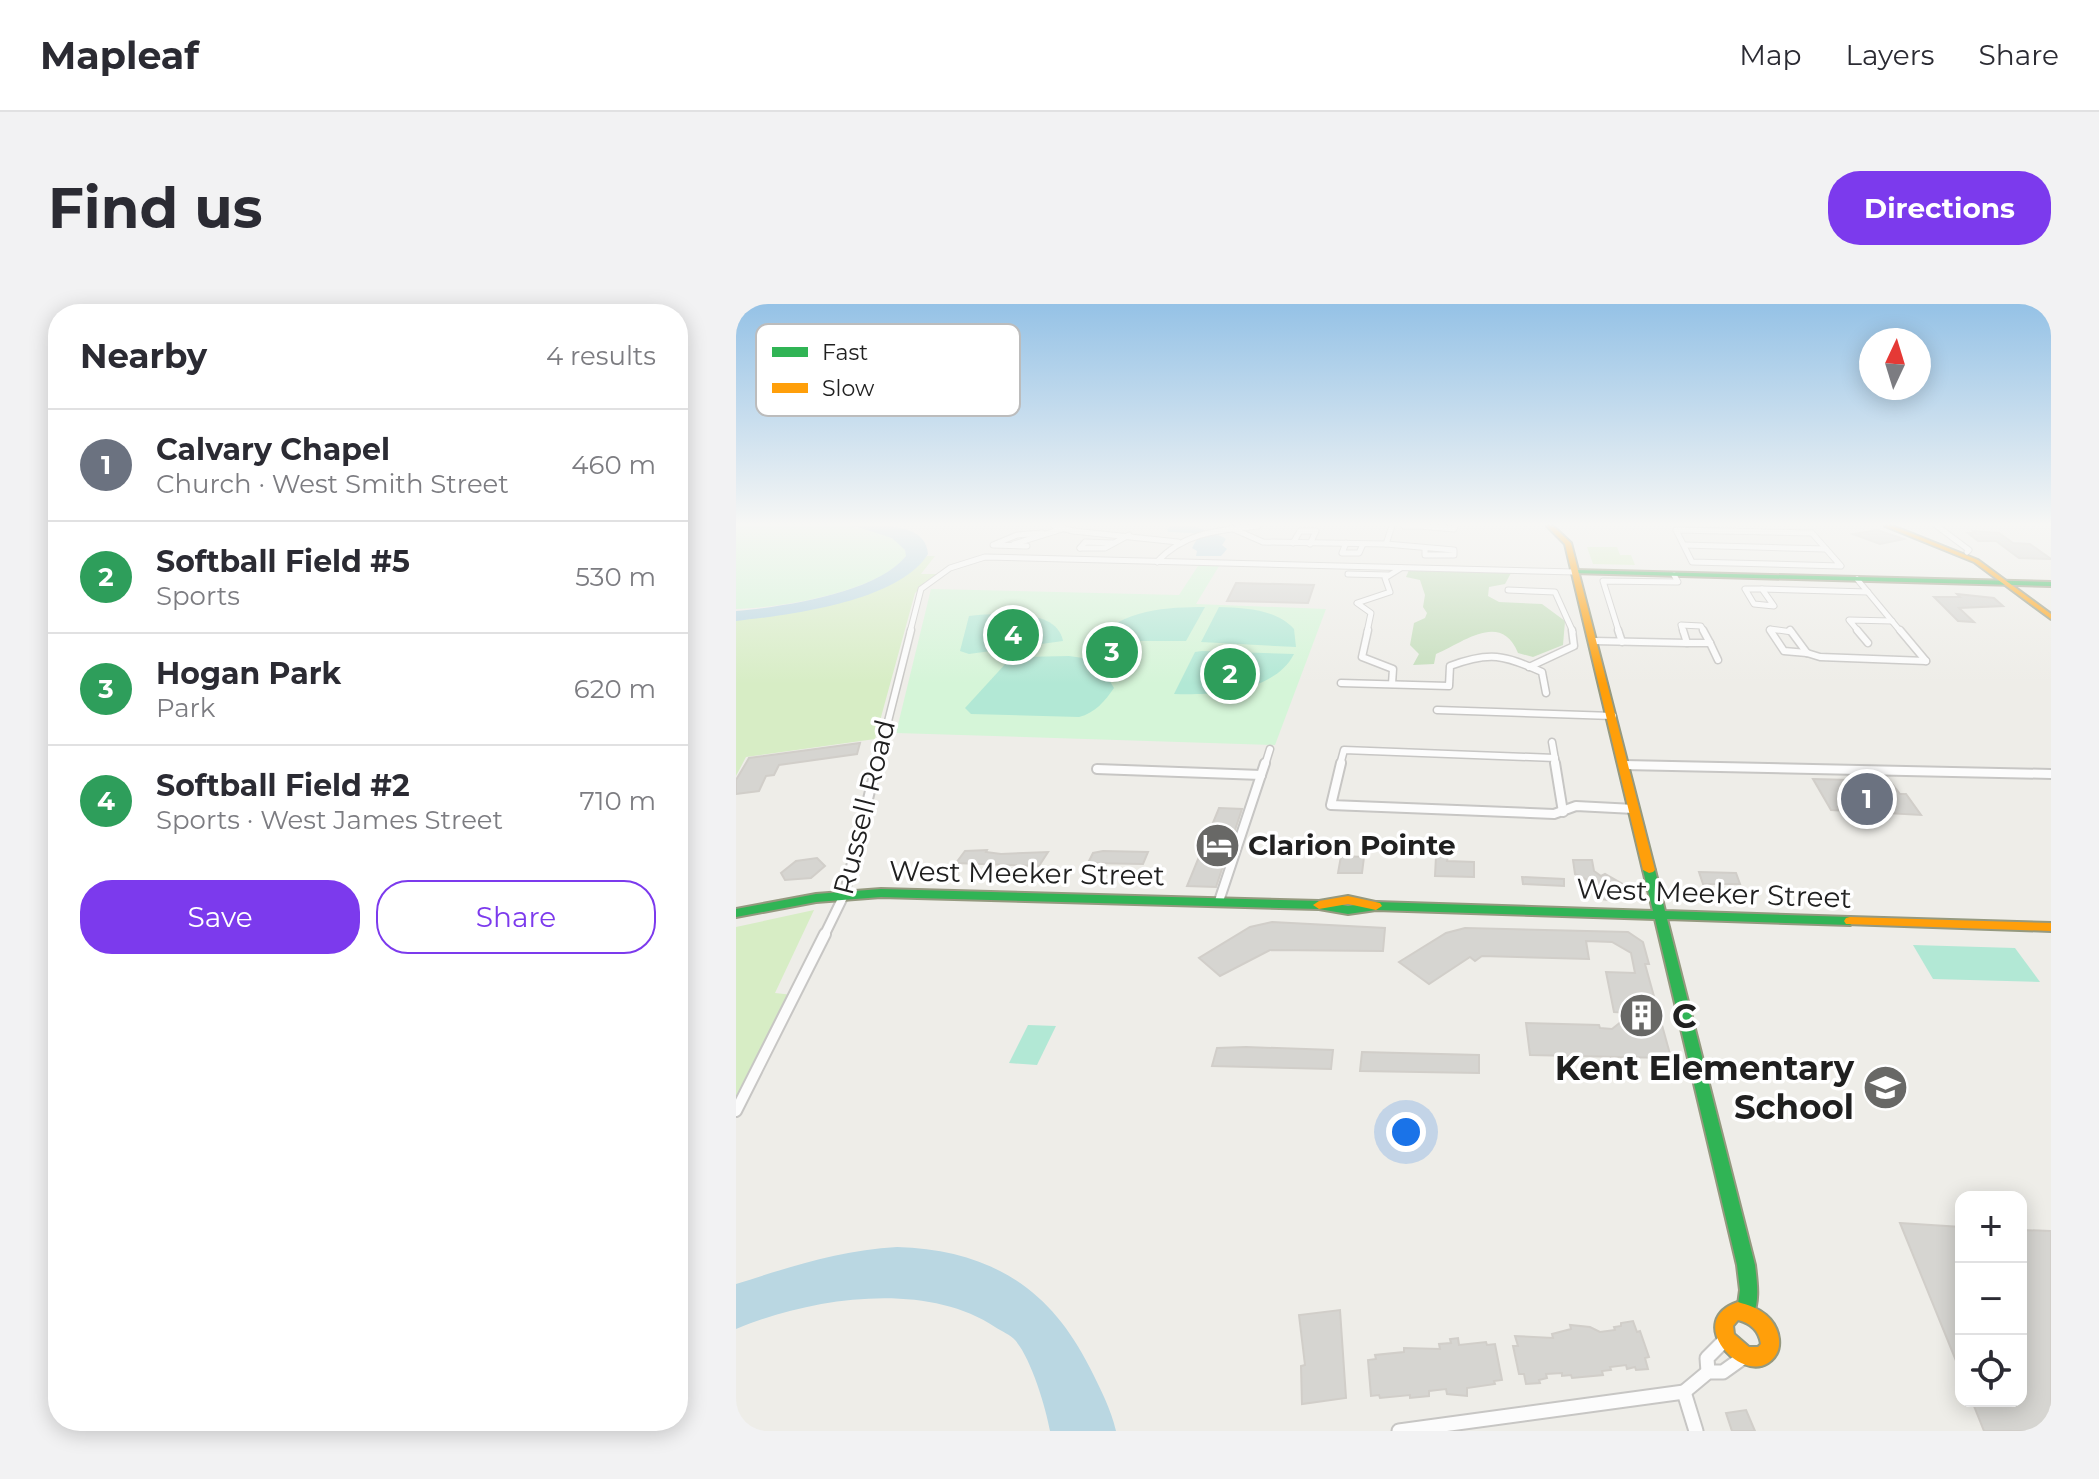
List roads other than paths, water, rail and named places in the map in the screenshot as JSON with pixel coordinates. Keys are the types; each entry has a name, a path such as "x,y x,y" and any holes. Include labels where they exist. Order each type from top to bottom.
{"street":[{"name":"Russell Road","path":"736,1111 844,895 921,589 938,579"},
{"path":"1386,579 1390,592 1357,603 1371,613 1362,657 1393,669 1392,684"},
{"path":"1577,579 1746,1265 1746,1312"},
{"path":"1622,642 1603,581 1678,582 1676,579"},
{"path":"1850,579 2051,584"},
{"path":"1807,653 1790,629 1770,629 1784,651 1837,658 1926,661 1855,579"},
{"path":"2007,579 2051,617"},
{"path":"1762,589 1773,607 1754,604 1745,589 1762,589 1866,592"},
{"path":"1508,590 1555,592 1561,611 1570,622 1574,646 1529,667"},
{"path":"1868,643 1849,620 1892,621"},
{"path":"1570,622 1589,622"},
{"path":"1687,643 1680,626 1701,626 1718,660"},
{"path":"1594,641 1710,643"},
{"path":"1341,683 1449,686 1450,666 1482,653 1498,653 1543,674 1546,693"},
{"path":"1437,710 1613,716"},
{"path":"1552,742 1563,812"},
{"path":"1219,901 1270,749"},
{"path":"1555,758 1344,750 1331,805 1554,814 1576,806 1634,809"},
{"path":"1624,765 2051,774"},
{"path":"1097,769 1261,775"},
{"name":"West Meeker Street","path":"736,913 844,895 881,893 1219,901 1319,905 1329,909 1376,906 2051,927"},
{"path":"1399,1431 1684,1392 1708,1372 1723,1372 1746,1356 1762,1356 1771,1347 1772,1340 1766,1326 1746,1312 1738,1311 1727,1318 1724,1331 1726,1339 1746,1356"},
{"path":"1708,1372 1707,1358 1726,1339"},
{"path":"1684,1392 1696,1431"}],"water":[{"path":"901,579 868,595 841,603 736,621 736,611 802,602 874,580"},
{"path":"897,1247 960,1256 987,1265 1035,1294 1074,1339 1101,1391 1116,1431 1050,1431 1032,1371 1015,1340 967,1312 935,1303 902,1299 832,1302 766,1318 736,1329 736,1284 835,1256"}],"place":[{"name":"Softball Field #2","path":"1013,635"},
{"name":"Hogan Park","path":"1112,652"},
{"name":"Softball Field #5","path":"1230,674"},
{"name":"Calvary Chapel","path":"1867,799"},
{"name":"Clarion Pointe","path":"1217,845"},
{"name":"C","path":"1641,1016"},
{"name":"Kent Elementary School","path":"1885,1088"}]}
